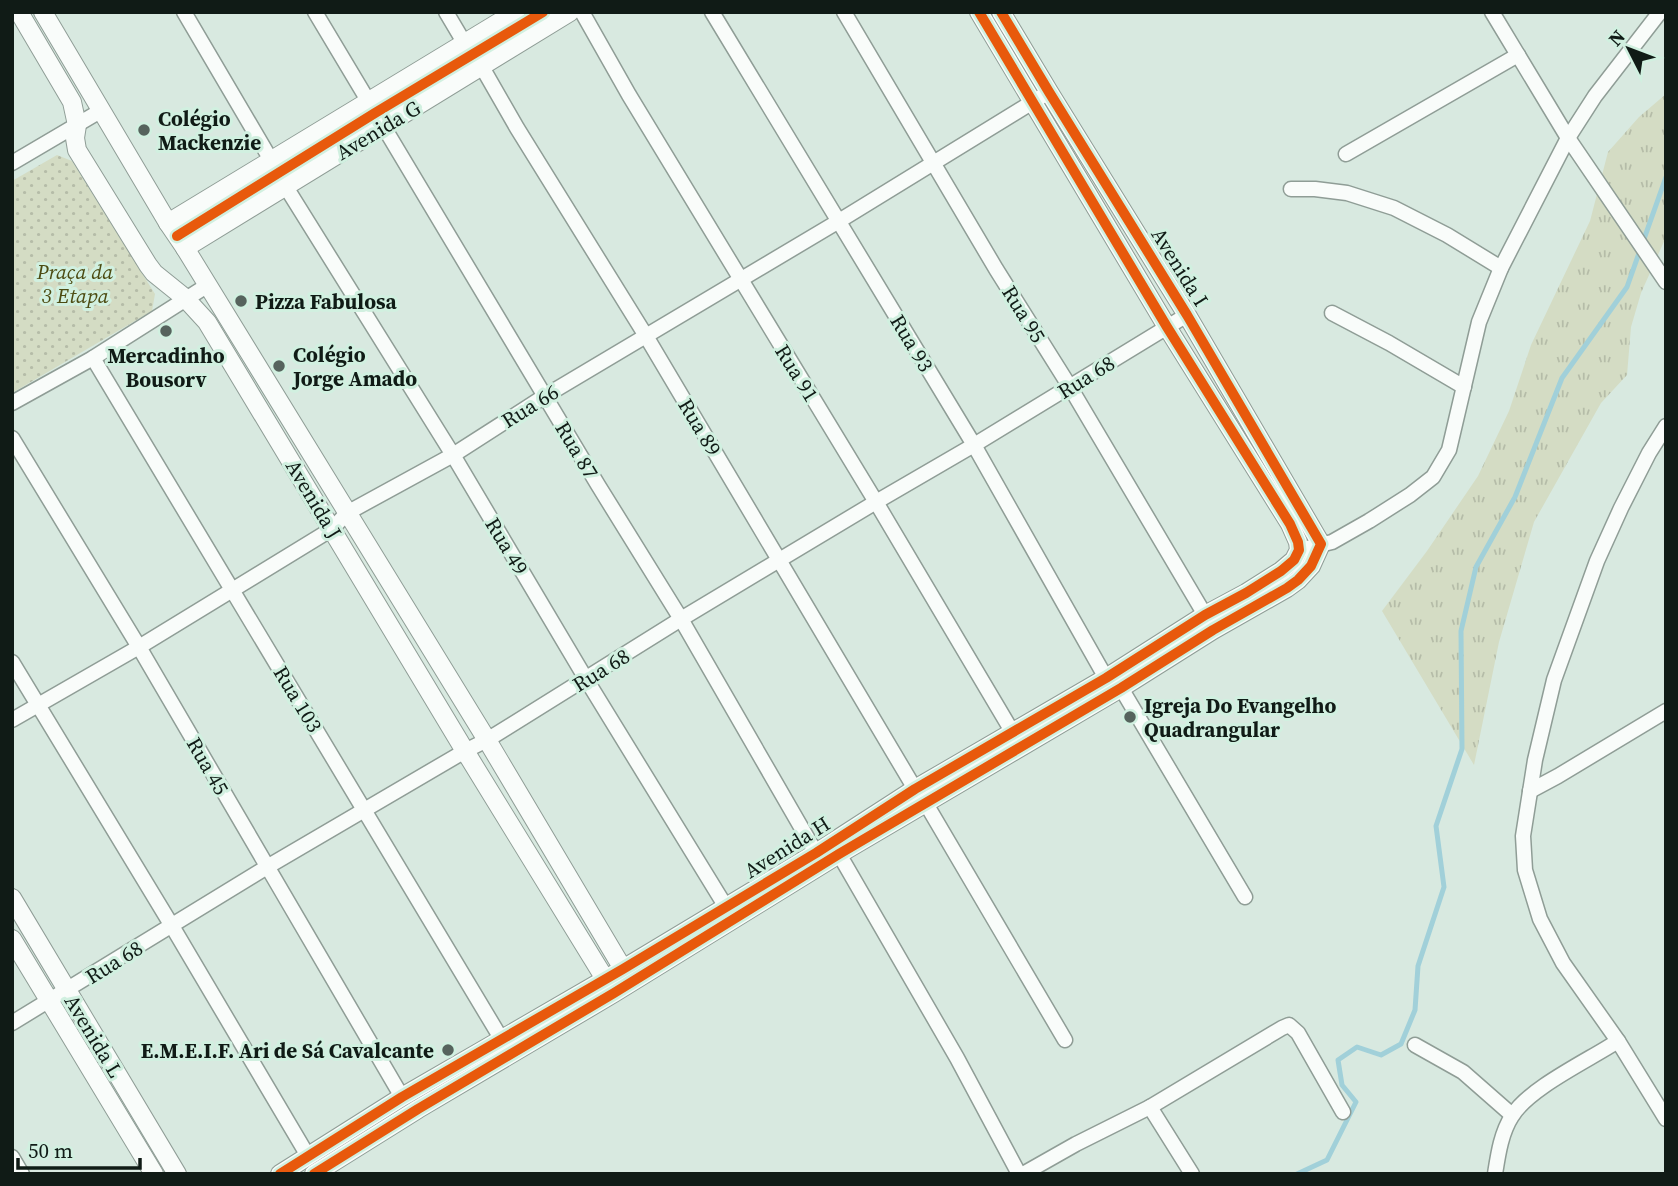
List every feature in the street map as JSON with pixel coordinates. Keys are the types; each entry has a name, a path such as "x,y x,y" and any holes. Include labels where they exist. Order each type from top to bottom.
{"street":[{"name":"Avenida J","path":"19,12 72,102 77,125 77,150 154,273 185,298 207,322 610,986"},
{"name":"Avenida J","path":"43,12 168,223 487,740 627,976"},
{"path":"184,12 271,160"},
{"name":"Rua 87","path":"315,12 681,620 816,853"},
{"path":"446,12 465,44"},
{"name":"Avenida G","path":"168,223 516,12"},
{"name":"Avenida G","path":"185,248 570,12"},
{"name":"Rua 91","path":"582,12 1013,733"},
{"name":"Rua 93","path":"712,12 974,445 1113,683 1245,897"},
{"name":"Rua 95","path":"844,12 1205,615"},
{"name":"Avenida I","path":"979,12 1167,327 1290,524 1298,546"},
{"name":"Avenida I","path":"1001,12 1187,315 1321,544"},
{"path":"1492,12 1568,138 1665,281"},
{"path":"1298,546 1332,541 1369,521 1433,477 1449,450 1479,322 1501,268 1568,138 1595,96 1660,12"},
{"path":"1346,154 1518,55"},
{"name":"Rua 89","path":"482,67 646,336 1065,1040"},
{"name":"Rua 66","path":"12,720 139,647 332,529 347,513 453,454 1049,92"},
{"path":"12,163 102,110"},
{"name":"Rua 49","path":"286,187 453,454 586,680 726,907"},
{"path":"1291,189 1347,193 1394,208 1447,235 1501,268"},
{"path":"12,403 93,358 208,285"},
{"path":"1332,313 1464,387"},
{"name":"Rua 68","path":"12,1023 267,867 487,740 1187,315"},
{"name":"Rua 103","path":"93,358 502,1040"},
{"path":"1666,426 1649,453 1597,561 1554,680 1535,760 1523,836 1525,870 1539,919 1563,962 1618,1041 1666,1119"},
{"name":"Rua 45","path":"12,438 139,647 402,1097"},
{"name":"Avenida H","path":"280,1174 311,1165 418,1109 610,986 839,854 1013,733 1213,630 1292,585 1311,566 1321,544"},
{"name":"Avenida H","path":"627,976 726,907 1113,683 1205,615 1281,572 1294,560 1298,546"},
{"path":"12,662 172,926 311,1165"},
{"path":"1530,792 1666,711"},
{"path":"839,854 1021,1174 1150,1107 1289,1025 1298,1033 1343,1112"},
{"name":"Avenida L","path":"12,898 177,1174"},
{"name":"Avenida L","path":"12,939 154,1174"},
{"name":"Avenida H","path":"311,1165 402,1097 502,1040 610,986"},
{"path":"1495,1174 1497,1156 1512,1115 1524,1102 1618,1041"},
{"path":"1415,1045 1462,1072 1512,1115"},
{"path":"1150,1107 1192,1174"},
{"path":"12,1157 22,1174"}],"green space":[{"path":"1666,94 1666,237 1641,293 1631,327 1627,375 1601,403 1534,522 1499,642 1474,765 1382,611 1478,476 1509,411 1531,345 1590,221 1608,152 1639,117"},
{"name":"Praça da 3 Etapa","path":"57,155 72,161 155,294 152,311 12,393 12,181"}],"waterway":[{"path":"1297,1174 1327,1160 1356,1102 1342,1085 1338,1060 1357,1047 1381,1055 1401,1044 1415,1010 1418,966 1444,887 1436,826 1462,749 1461,631 1476,567 1515,497 1562,378 1627,287 1666,177"}],"cycle path":[{"path":"177,236 543,12"},
{"path":"280,1174 402,1097 623,969 816,853 915,789 1106,678 1205,615 1246,593 1294,560 1299,550 1290,524 1167,327 979,12"},
{"path":"314,1174 839,854 1287,588 1311,566 1321,544 1187,315 1001,12"}],"place":[{"name":"Colégio Mackenzie","path":"144,130"},
{"name":"Pizza Fabulosa","path":"241,301"},
{"name":"Mercadinho Bousorv","path":"166,331"},
{"name":"Colégio Jorge Amado","path":"279,366"},
{"name":"Igreja Do Evangelho Quadrangular","path":"1130,717"},
{"name":"E.M.E.I.F. Ari de Sá Cavalcante","path":"448,1050"}]}
